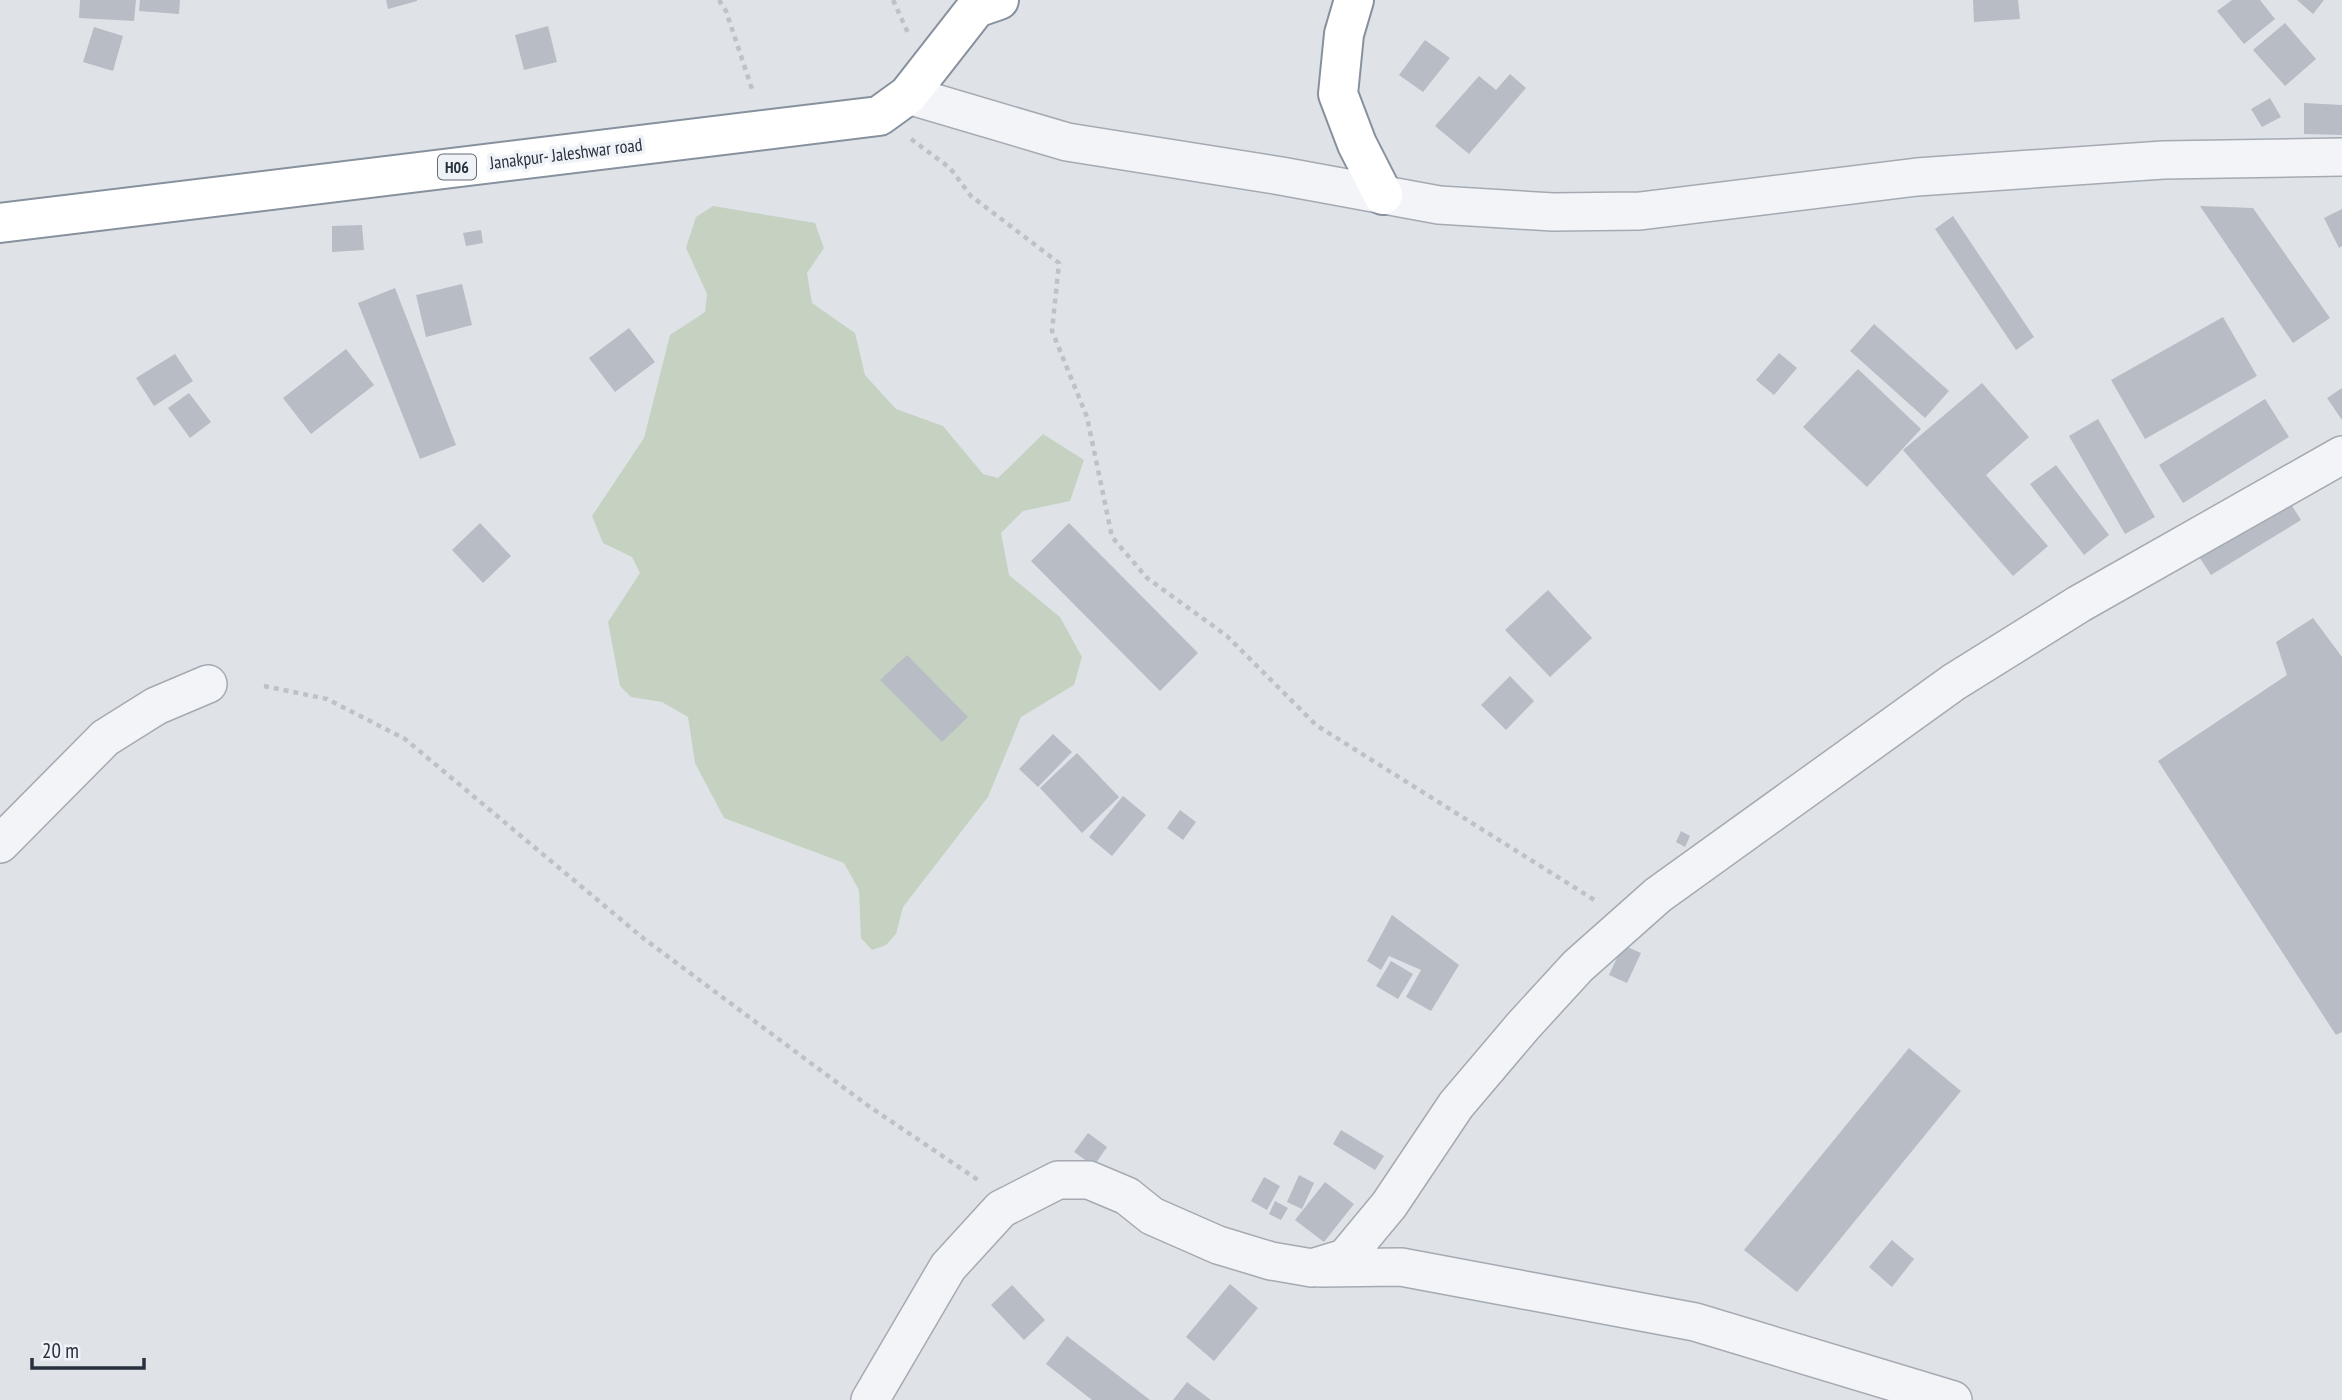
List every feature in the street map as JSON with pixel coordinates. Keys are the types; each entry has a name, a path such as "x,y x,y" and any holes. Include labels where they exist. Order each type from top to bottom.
{"highway":[{"path":"894,106 976,8 999,0"},
{"path":"1354,0 1344,34 1338,93 1357,144 1383,195"},
{"name":"Janakpur- Jaleshwar road","path":"0,223 761,131 894,106"},
{"name":"Janakpur- Jaleshwar road","path":"0,223 161,204"}],"street":[{"path":"894,106 1067,142 1451,206 1553,212 1640,211 1917,177 2163,160 2342,157"},
{"path":"1312,1268 1345,1258 1389,1205 1465,1095 1578,966 1658,895 1954,682 2079,604 2342,455"},
{"path":"0,844 105,738 156,706 208,684"},
{"path":"870,1400 948,1267 1002,1209 1058,1180 1089,1180 1127,1196 1152,1216 1218,1245 1271,1261 1312,1268 1401,1267 1695,1322 1953,1400"}],"path":[{"path":"719,0 726,10 754,95 761,131"},
{"path":"894,106 950,168 971,196 1059,263 1052,331 1087,417 1112,537 1147,578 1227,636 1316,725 1628,921"},
{"path":"264,686 327,699 405,739 643,938 867,1105 980,1181 999,1197 1002,1209"}],"green space":[{"path":"713,206 815,223 824,248 807,273 812,303 855,333 865,375 896,409 943,426 983,474 998,478 1043,434 1084,460 1070,501 1023,511 1001,533 1009,575 1060,617 1082,657 1074,685 1021,717 988,797 903,907 896,934 886,945 872,950 861,938 859,890 844,863 724,818 695,763 688,717 662,702 631,697 620,686 608,622 640,573 632,557 603,543 592,516 644,438 670,335 705,312 707,294 686,248 696,217"}],"building":[{"path":"80,0 136,0 134,21 79,18"},
{"path":"140,0 180,0 179,14 139,11"},
{"path":"386,0 417,0 417,1 388,9"},
{"path":"1973,0 2018,0 2020,19 1974,22"},
{"path":"2232,0 2260,0 2275,19 2244,44 2217,11"},
{"path":"2297,0 2324,0 2313,14"},
{"path":"2285,23 2316,59 2285,86 2253,50"},
{"path":"548,26 557,62 524,70 515,35"},
{"path":"94,27 123,36 113,71 83,62"},
{"path":"1425,40 1450,58 1423,92 1399,75"},
{"path":"1510,74 1526,88 1469,154 1435,126 1479,76 1496,90"},
{"path":"2270,98 2281,117 2262,127 2251,109"},
{"path":"2304,103 2342,105 2342,135 2304,134"},
{"path":"2200,206 2253,208 2330,318 2293,343"},
{"path":"2342,209 2342,246 2339,248 2324,218"},
{"path":"1953,216 2034,337 2016,350 1935,229"},
{"path":"362,225 364,250 332,252 332,226"},
{"path":"481,230 483,243 466,246 463,233"},
{"path":"462,284 472,325 426,337 416,295"},
{"path":"395,288 456,445 420,459 358,303"},
{"path":"2223,317 2257,376 2145,439 2111,380"},
{"path":"1874,324 1949,391 1925,418 1850,351"},
{"path":"629,328 655,362 615,392 589,358"},
{"path":"346,349 374,385 311,434 283,398"},
{"path":"1779,353 1797,368 1774,395 1756,380"},
{"path":"175,354 193,381 154,406 136,378"},
{"path":"1858,369 1921,429 1867,487 1803,427"},
{"path":"1982,383 2029,437 1986,475 2048,546 2013,576 1903,450"},
{"path":"2342,388 2342,420 2327,398"},
{"path":"189,393 211,422 190,438 168,408"},
{"path":"2265,399 2289,437 2183,503 2159,465"},
{"path":"2098,419 2155,517 2125,534 2069,436"},
{"path":"2056,465 2109,535 2084,555 2030,484"},
{"path":"2284,493 2301,520 2211,575 2194,549"},
{"path":"480,523 511,556 483,583 452,550"},
{"path":"1069,523 1198,653 1160,691 1031,561"},
{"path":"1548,590 1592,638 1550,677 1505,630"},
{"path":"2313,618 2342,657 2342,1032 2336,1035 2158,761 2287,675 2276,642"},
{"path":"907,655 968,717 942,742 880,680"},
{"path":"1510,676 1534,701 1506,730 1481,705"},
{"path":"1053,734 1072,752 1038,787 1019,769"},
{"path":"1077,753 1119,797 1082,833 1040,788"},
{"path":"1123,796 1146,815 1112,856 1089,837"},
{"path":"1180,810 1196,822 1183,840 1167,828"},
{"path":"1681,831 1690,836 1685,847 1676,842"},
{"path":"1392,915 1459,965 1431,1011 1406,997 1421,970 1389,956 1381,970 1367,961"},
{"path":"1623,945 1641,953 1627,983 1609,975"},
{"path":"1391,961 1413,974 1398,999 1376,986"},
{"path":"1909,1048 1961,1091 1797,1292 1744,1250"},
{"path":"1341,1130 1384,1156 1375,1170 1333,1144"},
{"path":"1088,1133 1107,1147 1094,1166 1074,1152"},
{"path":"1299,1175 1314,1183 1302,1209 1287,1202"},
{"path":"1264,1177 1280,1186 1267,1210 1251,1201"},
{"path":"1325,1182 1354,1204 1324,1242 1295,1220"},
{"path":"1275,1201 1288,1208 1281,1220 1269,1214"},
{"path":"1892,1240 1914,1259 1892,1287 1869,1267"},
{"path":"1230,1284 1258,1308 1214,1361 1186,1337"},
{"path":"1012,1285 1045,1320 1024,1340 991,1305"},
{"path":"1067,1336 1150,1400 1092,1400 1046,1364"},
{"path":"1187,1382 1211,1400 1173,1400"}]}
